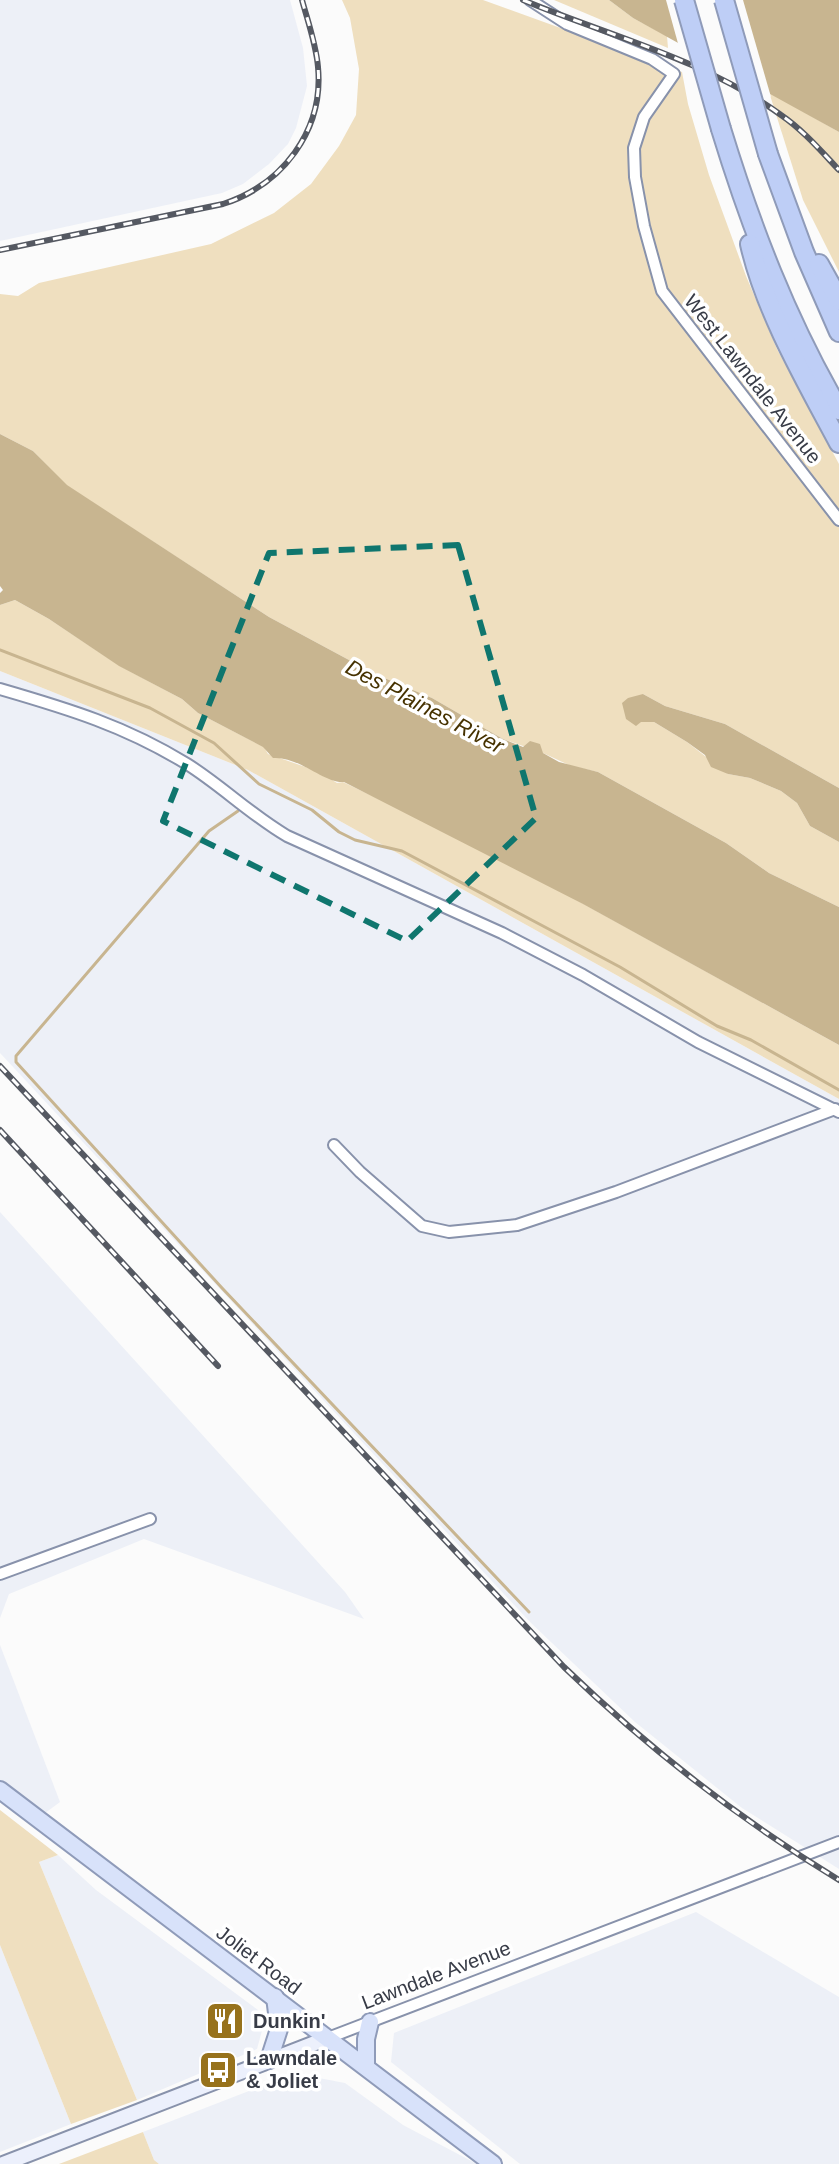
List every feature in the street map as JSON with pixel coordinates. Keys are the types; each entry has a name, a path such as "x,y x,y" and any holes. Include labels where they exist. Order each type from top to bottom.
{"highway":[{"path":"684,0 734,171 775,283 814,367 839,410"},
{"path":"724,0 784,203 839,332"},
{"path":"734,171 756,269 801,372 839,443"},
{"path":"784,203 839,300"}],"main road":[{"name":"Joliet Road","path":"0,1790 493,2164"},
{"path":"269,2060 279,2029 275,1997"},
{"path":"366,2066 366,2039 370,2022"}],"street":[{"name":"West Lawndale Avenue","path":"530,0 567,24 652,59 674,74 644,117 634,148 635,177 644,226 662,291 839,520"},
{"path":"0,689 85,714 137,736 189,766 267,825 287,836 502,933 583,975 698,1042 837,1110"},
{"path":"334,1145 422,1226 449,1232 517,1225 616,1192 837,1110"},
{"path":"0,1574 150,1519"},
{"name":"Lawndale Avenue","path":"3,2164 839,1842"}],"highlighted area":[{"path":"458,545 536,818 407,941 163,821 269,553"}],"shaded area":[{"path":"0,0 290,0 303,48 307,86 296,128 288,144 269,164 243,184 222,193 0,241"},
{"path":"342,0 483,0 682,72 709,175 746,276 777,349 839,464 839,788 725,724 665,706 643,694 641,722 654,722 687,742 728,774 750,778 781,791 797,803 810,826 839,842 839,907 769,873 726,843 598,772 571,766 503,739 432,698 375,674 269,617 66,485 33,451 0,434 0,294 18,296 39,283 211,244 274,213 311,184 339,146 356,115 359,69 350,18"},
{"path":"554,0 609,0 633,18 667,36 668,48"},
{"path":"769,92 839,132 839,272 803,200"},
{"path":"15,600 120,666 182,699 198,713 264,747 268,754 320,772 337,783 343,782 482,848 839,1045 839,1099 248,770 0,671 0,605"},
{"path":"0,671 248,770 839,1099 839,1869 742,1808 635,1722 531,1623 0,1053"},
{"path":"0,1212 345,1592 364,1619 144,1539 9,1594 0,1618"},
{"path":"0,1645 60,1802 41,1816 0,1785"},
{"path":"0,1810 58,1855 39,1862 137,2100 71,2124 0,1945"},
{"path":"58,1855 96,1890 266,2016 257,2049 137,2100 39,1862"},
{"path":"696,1912 839,1997 839,2164 520,2164 391,2062 394,2033"},
{"path":"0,1945 71,2124 0,2152"},
{"path":"303,2075 345,2083 403,2125 477,2164 159,2164 154,2160 143,2132 280,2079"},
{"path":"143,2132 154,2160 159,2164 59,2164"}],"water":[{"path":"609,0 839,0 839,132 633,18"},
{"name":"Des Plaines River","path":"0,434 33,451 67,485 269,617 375,674 432,698 503,739 523,747 530,741 540,744 543,753 559,762 598,772 726,843 769,873 839,907 839,1045 583,904 344,782 329,779 292,761 273,758 263,747 198,713 182,699 119,666 15,600 0,605 3,590 0,586"},
{"path":"643,694 665,706 725,724 839,788 839,842 810,826 797,803 781,791 711,767 705,755 654,722 641,722 636,726 626,719 622,703"}],"pier":[{"path":"666,0 743,0 771,97 679,47"}],"waterway":[{"path":"0,650 150,708 214,743 259,784 312,810 339,832 355,840 402,851 620,967 717,1026 751,1040 839,1090"},
{"path":"238,811 209,831 16,1056 16,1062 222,1288 529,1612"}],"railway":[{"path":"0,250 223,204 264,184 295,152 314,113 318,67 302,0"},
{"path":"523,0 720,78 789,121 839,170"},
{"path":"0,1066 564,1667 628,1726 696,1781 839,1880"},
{"path":"0,1130 218,1366"}],"place":[{"name":"Dunkin'","path":"225,2021"},
{"name":"Lawndale & Joliet","path":"218,2070"}]}
